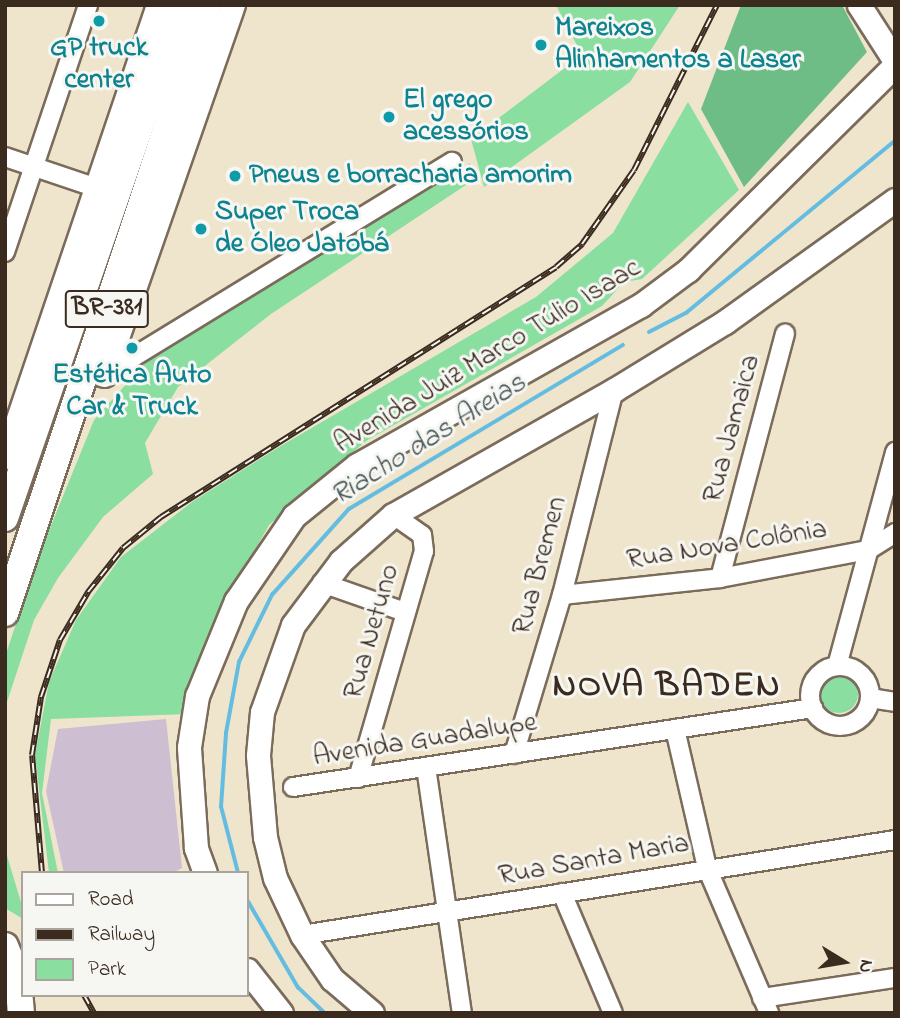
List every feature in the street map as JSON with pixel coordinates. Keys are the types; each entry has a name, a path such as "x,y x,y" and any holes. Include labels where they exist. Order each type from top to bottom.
{"highway":[{"name":"BR-381","path":"5,518 182,5"},
{"name":"BR-381","path":"5,613 208,5"},
{"path":"5,619 104,375"},
{"path":"5,946 18,979 21,1013"}],"main road":[{"name":"BR-381","path":"5,457 158,5"},
{"name":"BR-381","path":"104,375 233,5"},
{"path":"859,5 895,63"},
{"name":"Avenida Juiz Marco Túlio Isaac","path":"204,871 196,848 189,747 197,696 236,601 294,516 356,465 640,305 688,270 895,63"},
{"path":"372,1013 332,979 302,934 275,878 265,837 258,755 262,712 274,671 293,625 322,583 393,515 614,390 725,322 895,200"},
{"path":"248,971 281,1013"}],"street":[{"path":"5,252 88,5"},
{"path":"5,157 97,188"},
{"path":"104,375 452,162"},
{"name":"Rua Jamaica","path":"720,578 785,334"},
{"name":"Rua Bremen","path":"514,754 562,595 614,390"},
{"path":"837,666 861,674 870,698 862,716 845,725 826,722 813,708 815,681 837,666 895,452"},
{"name":"Rua Netuno","path":"358,778 423,543 412,525 393,515"},
{"name":"Rua Nova Colônia","path":"562,595 720,578 868,550 895,533"},
{"path":"322,583 405,612"},
{"path":"870,698 895,702"},
{"name":"Avenida Guadalupe","path":"293,787 813,708"},
{"path":"675,729 707,868 765,1005 895,978"},
{"path":"426,767 462,1013"},
{"name":"Rua Santa Maria","path":"302,934 895,840"},
{"path":"562,893 613,1013"}],"shaded area":[{"path":"166,719 182,868 176,871 64,871 46,791 58,729"}],"green space":[{"path":"556,5 680,5 630,82 484,187 471,139 582,55"},
{"path":"741,5 842,5 867,52 744,187 701,109"},
{"path":"688,102 739,190 642,279 624,282 602,306 366,441 269,525 207,636 188,714 51,719 42,793 58,871 49,871 35,755 49,682 76,620 121,557 192,502 279,447 536,297 613,233"},
{"path":"470,163 475,179 271,314 178,387 145,443 153,474 103,517 58,578 34,620 5,708 5,657 37,560 94,420 146,362"},
{"path":"839,675 852,681 858,694 852,707 839,713 826,707 820,694 826,681"},
{"path":"5,849 21,902 21,918 5,908"}],"waterway":[{"name":"Riacho das Areias","path":"649,332 686,313 895,141"},
{"name":"Riacho das Areias","path":"237,871 221,807 226,733 239,662 272,595 349,509 623,345"},
{"name":"Riacho das Areias","path":"248,901 298,987 325,1013"}],"railway":[{"path":"42,871 32,755 41,697 60,640 88,592 123,548 161,517 556,267 582,244 634,170 717,5"},
{"path":"85,997 94,1013"}],"place":[{"name":"GP truck center","path":"99,21"},
{"name":"Mareixos Alinhamentos a Laser","path":"541,45"},
{"name":"El grego acessórios","path":"389,117"},
{"name":"Pneus e borracharia amorim","path":"235,176"},
{"name":"Super Troca de Óleo Jatobá","path":"201,229"},
{"name":"Estética Auto Car & Truck","path":"132,348"}],"district":[{"name":"NOVA BADEN","path":"667,687"}]}
